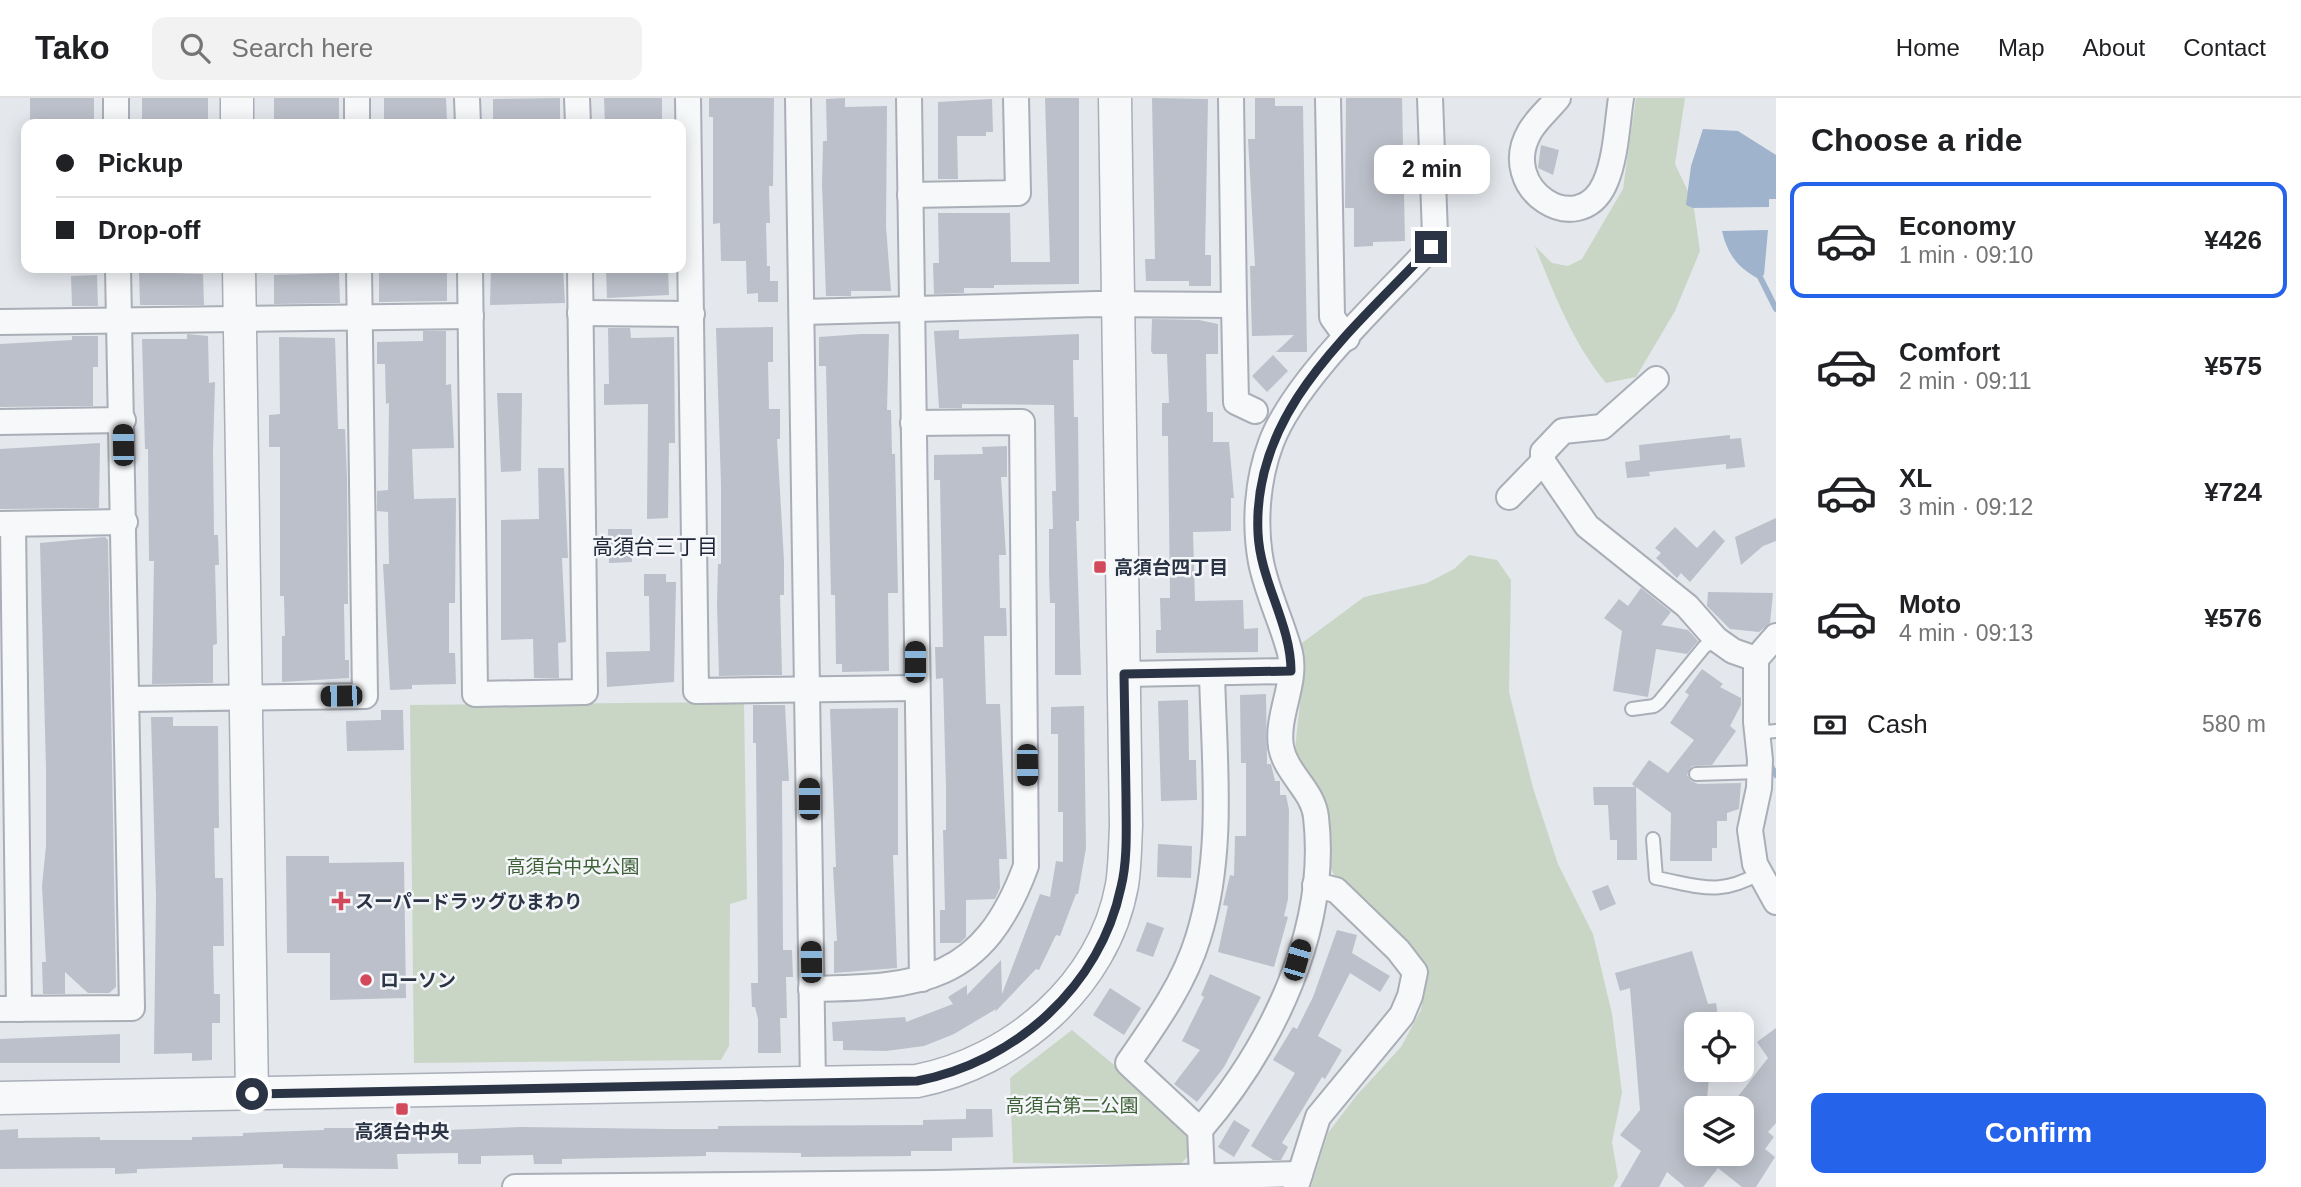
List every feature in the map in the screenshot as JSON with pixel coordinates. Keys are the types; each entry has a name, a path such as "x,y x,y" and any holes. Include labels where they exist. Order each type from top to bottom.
{"street":[{"path":"116,98 116,119"},
{"path":"237,98 237,119"},
{"path":"357,98 357,119"},
{"path":"467,98 468,119"},
{"path":"577,98 578,119"},
{"path":"688,98 696,691 915,688"},
{"path":"798,98 813,1085"},
{"path":"909,98 915,688 922,979"},
{"path":"910,195 1018,193 1016,98"},
{"path":"0,1098 917,1081 969,1068 1016,1042 1038,1024 1083,974 1112,920 1122,885 1126,826 1115,98"},
{"path":"1231,98 1236,402 1255,411"},
{"path":"1328,98 1332,317 1347,338"},
{"path":"1202,1176 1200,1130 1237,1085 1275,1022 1308,921 1315,885 1316,814 1312,801 1286,763 1280,738 1291,671 1286,640 1261,563 1258,500 1263,467 1286,412 1306,384 1431,247 1435,235 1430,98"},
{"path":"1558,98 1531,131 1522,158 1524,178 1534,193 1556,207 1568,209 1581,207 1595,199 1605,184 1621,98"},
{"path":"118,273 125,522 132,1008 10,1009 7,524 125,522"},
{"path":"239,273 252,1094"},
{"path":"127,699 365,696 359,273"},
{"path":"470,273 475,694 585,692 580,273"},
{"path":"802,312 1234,305"},
{"path":"580,313 692,314"},
{"path":"0,322 471,316"},
{"path":"1656,379 1602,427 1563,431 1543,452 1543,462 1587,526 1687,606 1716,639 1734,651 1756,659"},
{"path":"0,422 123,420"},
{"path":"811,989 886,988 922,979 976,950 1006,913 1026,866 1023,422 913,423"},
{"path":"1509,497 1543,462"},
{"path":"1776,636 1756,659 1766,732 1750,830 1755,864 1776,902"},
{"path":"1124,674 1291,671"},
{"path":"1200,1130 1128,1063 1157,1021 1183,975 1198,939 1208,898 1215,856 1212,673"},
{"path":"515,1187 936,1185 1202,1176 1298,1180 1318,1117 1402,1015 1410,996 1415,972 1398,950 1336,890 1315,885"}],"lane":[{"path":"1632,709 1654,706 1659,702 1704,648 1716,639"},
{"path":"1696,774 1760,772"},
{"path":"1653,839 1656,878 1715,889 1728,888 1760,873"}],"green space":[{"path":"1636,98 1685,98 1675,164 1693,202 1700,251 1675,311 1636,377 1606,383 1574,335 1535,246 1552,263 1568,266 1582,259 1623,189"},
{"path":"1469,555 1497,560 1511,580 1509,692 1533,788 1558,864 1593,934 1612,1014 1622,1093 1612,1142 1618,1177 1613,1187 1311,1187 1328,1133 1356,1096 1401,1047 1421,1010 1427,972 1335,877 1329,865 1326,808 1295,749 1303,676 1302,643 1364,597 1427,583 1454,569"},
{"name":"高須台中央公園","path":"744,702 747,899 730,904 729,1046 721,1060 414,1063 410,705"},
{"name":"高須台第二公園","path":"1072,1030 1113,1064 1184,1133 1189,1142 1189,1155 1180,1165 1013,1163 1010,1078"}],"water":[{"path":"1703,129 1738,131 1776,155 1776,199 1769,199 1769,207 1693,208 1686,205 1691,166"},
{"path":"1768,230 1764,275 1757,278 1734,259 1722,231"}],"building":[{"path":"30,98 94,98 94,119 30,119"},
{"path":"142,98 208,98 208,119 142,119"},
{"path":"274,98 339,98 339,119 274,119"},
{"path":"384,98 446,98 447,119 384,119"},
{"path":"560,98 560,119 493,119 493,99"},
{"path":"604,98 662,98 662,119 605,119"},
{"path":"709,98 774,98 773,186 769,186 770,223 766,223 767,266 770,266 770,281 778,281 778,302 758,302 758,293 747,294 746,261 721,261 720,223 713,224 713,117 709,117"},
{"path":"845,98 845,107 887,106 886,227 891,291 851,291 851,296 826,296 822,185 823,141 827,141 826,99"},
{"path":"1045,98 1079,98 1079,284 994,285 994,288 964,288 964,293 934,294 933,263 939,263 938,213 1010,213 1011,262 1050,262"},
{"path":"1152,98 1208,99 1205,255 1211,255 1211,286 1189,286 1189,281 1146,281 1145,259 1155,259"},
{"path":"1255,98 1275,98 1275,106 1303,106 1307,352 1276,352 1294,335 1252,336 1250,266 1255,266 1248,139 1255,139"},
{"path":"1346,98 1402,98 1405,241 1373,242 1373,246 1354,247 1354,208 1345,208"},
{"path":"992,99 993,132 986,132 986,136 957,136 958,179 938,179 938,102"},
{"path":"1541,145 1559,150 1553,175 1538,168"},
{"path":"139,273 203,274 204,305 140,305"},
{"path":"339,273 340,303 274,304 274,275"},
{"path":"379,273 447,273 447,301 379,302"},
{"path":"491,273 563,273 565,303 490,305"},
{"path":"606,273 668,273 669,295 607,298"},
{"path":"97,275 98,306 72,306 71,276"},
{"path":"1152,319 1199,320 1218,324 1218,354 1206,354 1207,412 1213,412 1213,442 1229,442 1234,498 1231,498 1231,531 1193,532 1195,601 1243,600 1244,629 1258,628 1258,652 1156,653 1156,630 1161,630 1160,598 1170,598 1168,436 1162,436 1162,403 1169,403 1167,354 1153,354 1151,351"},
{"path":"773,327 773,362 768,362 769,409 780,409 780,439 777,439 784,561 784,595 780,595 782,675 719,676 717,604 718,564 721,564 721,485 716,328"},
{"path":"608,328 630,328 631,338 674,337 675,443 669,443 668,518 647,519 648,404 604,405 604,384 609,384"},
{"path":"959,330 959,339 1079,334 1079,360 1073,360 1074,417 1078,417 1079,521 1076,521 1081,675 1055,675 1055,603 1050,603 1049,573 1049,529 1053,529 1052,491 1056,491 1054,405 962,404 962,408 939,408 934,331"},
{"path":"423,331 446,331 446,385 451,384 454,448 412,449 414,499 456,498 455,603 449,603 449,653 455,653 456,684 412,685 412,689 390,690 383,564 389,564 388,512 377,511 377,491 388,490 389,403 386,404 385,364 377,364 377,342 423,341"},
{"path":"187,334 208,336 209,383 215,382 214,535 218,535 219,565 215,565 217,644 213,645 213,683 152,684 154,561 149,561 148,449 145,449 142,339 187,339"},
{"path":"889,334 887,410 891,410 892,454 895,454 898,593 888,593 889,671 842,672 842,664 836,664 835,595 831,595 826,366 819,366 819,337"},
{"path":"72,336 98,336 98,367 93,367 93,406 0,407 0,344 72,340"},
{"path":"279,337 335,338 338,429 345,429 347,477 348,604 344,604 345,660 349,660 349,678 282,682 282,636 285,636 284,596 280,596 280,447 269,447 269,415 280,414"},
{"path":"1273,355 1288,371 1267,392 1252,376"},
{"path":"497,393 522,393 521,471 501,472"},
{"path":"1730,435 1730,439 1741,438 1745,467 1726,469 1726,464 1649,472 1650,476 1627,478 1625,462 1640,460 1639,445"},
{"path":"100,443 99,508 0,509 0,449"},
{"path":"1007,446 1007,477 1001,477 1006,555 999,555 1000,608 1006,608 1007,636 984,636 986,704 1000,704 1007,859 999,859 1000,888 995,899 966,900 966,937 960,943 940,943 940,910 945,910 943,830 946,830 946,788 943,678 936,679 935,647 943,647 940,480 934,480 934,455 983,454 982,447"},
{"path":"538,468 564,468 568,558 562,558 566,642 558,643 559,678 534,678 533,639 501,640 501,520 539,519"},
{"path":"1776,518 1776,541 1763,546 1741,565 1735,537"},
{"path":"1675,527 1697,548 1714,530 1725,541 1690,582 1681,573 1677,578 1656,558 1661,553 1655,548"},
{"path":"608,529 632,529 632,562 609,563"},
{"path":"105,537 108,540 116,987 109,993 88,993 65,972 65,994 43,994 42,962 46,962 42,886 46,846 46,768 40,543"},
{"path":"644,574 666,574 666,582 676,582 674,682 607,687 606,652 650,651 649,596 644,596"},
{"path":"1641,588 1671,612 1661,625 1688,630 1698,641 1687,654 1656,649 1648,697 1613,691 1622,631 1604,618 1619,599 1628,606"},
{"path":"1708,592 1773,593 1770,623 1759,632 1730,629 1707,606"},
{"path":"1702,669 1723,684 1720,687 1741,698 1741,705 1730,726 1736,731 1712,765 1692,766 1687,775 1691,781 1698,784 1741,783 1739,809 1727,813 1727,821 1717,821 1717,848 1712,848 1712,861 1670,861 1671,813 1636,787 1637,860 1617,860 1617,840 1610,840 1608,805 1594,805 1593,787 1635,787 1632,784 1649,760 1668,773 1694,740 1670,723 1689,695 1685,692"},
{"path":"1266,694 1267,764 1271,764 1275,781 1280,781 1280,795 1286,795 1289,810 1288,899 1284,916 1288,917 1274,967 1218,952 1228,906 1223,905 1230,875 1234,876 1235,836 1246,836 1246,763 1241,763 1240,695"},
{"path":"1188,700 1189,760 1196,760 1197,800 1161,801 1158,701"},
{"path":"753,705 785,705 789,781 782,781 783,950 792,950 793,977 786,977 787,1018 780,1018 781,1053 758,1053 758,1019 755,1007 752,1007 751,983 758,983 756,743 753,743"},
{"path":"1084,706 1086,848 1078,894 1060,936 1056,935 1039,970 1036,969 995,1012 996,1009 954,1034 924,1046 886,1051 843,1050 843,1041 833,1041 832,1022 905,1017 906,1022 953,1004 948,997 967,985 967,995 1001,960 1002,994 1040,894 1050,897 1056,861 1063,862 1063,812 1058,812 1058,734 1051,734 1051,707"},
{"path":"898,708 898,855 893,855 897,968 834,973 834,941 837,941 833,867 836,867 830,709"},
{"path":"381,710 403,710 404,750 347,751 346,721 381,720"},
{"path":"151,717 173,717 173,726 218,726 219,828 214,828 215,878 223,878 224,946 213,946 214,994 220,994 220,1023 212,1023 212,1060 192,1061 192,1053 154,1054 156,896"},
{"path":"1158,844 1192,846 1191,878 1157,877"},
{"path":"286,856 329,856 329,863 404,862 406,998 330,1000 330,953 287,953"},
{"path":"1608,885 1616,904 1600,911 1592,891"},
{"path":"1147,922 1164,928 1153,957 1136,951"},
{"path":"1337,930 1357,935 1352,953 1390,976 1380,992 1350,973 1318,1036 1342,1050 1325,1079 1322,1077 1282,1143 1288,1147 1281,1160 1273,1160 1251,1146 1295,1073 1273,1060 1293,1027 1297,1029 1313,997"},
{"path":"1692,951 1708,1004 1716,1003 1717,1012 1684,1012 1684,1082 1709,1082 1707,1096 1684,1096 1684,1166 1754,1166 1754,1096 1738,1096 1749,1082 1754,1082 1754,1076 1768,1058 1757,1042 1776,1028 1776,1123 1768,1132 1774,1137 1765,1149 1775,1157 1756,1187 1742,1187 1718,1168 1703,1187 1685,1187 1667,1172 1659,1187 1620,1187 1641,1151 1620,1135 1640,1110 1630,988 1620,991 1615,973"},
{"path":"1210,974 1261,997 1224,1067 1197,1102 1174,1084 1200,1050 1182,1041 1204,997 1201,995"},
{"path":"1110,988 1141,1008 1124,1035 1093,1015"},
{"path":"120,1034 120,1063 0,1063 0,1039"},
{"path":"966,1109 992,1109 993,1137 952,1138 952,1151 911,1151 911,1156 801,1157 801,1153 706,1152 706,1156 562,1159 562,1164 534,1164 533,1155 481,1156 481,1164 458,1164 458,1153 397,1154 398,1169 283,1168 283,1164 137,1169 137,1173 115,1174 115,1168 0,1169 0,1130 18,1129 18,1138 192,1140 192,1137 243,1136 243,1133 324,1128 397,1128 397,1132 521,1127 718,1129 718,1126 923,1125 923,1120 966,1119"},
{"path":"1234,1120 1250,1130 1234,1157 1218,1147"}],"waterway":[{"path":"1760,277 1776,309"},
{"path":"1769,763 1776,775"}],"place":[{"name":"高須台四丁目","path":"1100,567"},
{"name":"スーパードラッグひまわり","path":"341,901"},
{"name":"ローソン","path":"366,980"},
{"name":"高須台中央","path":"402,1109"}],"district":[{"name":"高須台三丁目","path":"655,547"}],"route":[{"path":"252,1094 893,1083 945,1076 969,1068 1016,1042 1062,1001 1096,953 1112,920 1122,885 1126,826 1124,674 1291,671 1291,658 1261,563 1258,500 1263,467 1286,412 1306,384 1431,247"}]}
